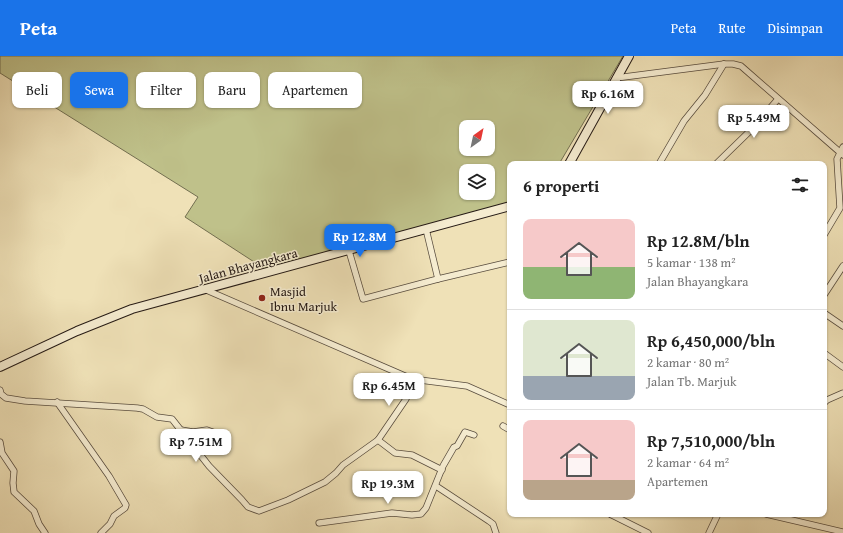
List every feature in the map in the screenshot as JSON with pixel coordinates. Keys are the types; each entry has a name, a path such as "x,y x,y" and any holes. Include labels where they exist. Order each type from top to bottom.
{"street":[{"path":"571,161 629,56"},
{"path":"616,78 724,64 741,66 778,99 842,151 837,159 842,209 827,231"},
{"path":"661,161 684,121 705,95 724,64"},
{"path":"719,161 752,129 778,99"},
{"name":"Jalan Bhayangkara","path":"0,367 77,331 132,309 507,207"},
{"path":"426,229 438,279"},
{"path":"348,251 364,300 438,279 507,263"},
{"path":"827,290 843,266"},
{"path":"203,289 412,379 467,386 507,404"},
{"path":"827,315 843,326"},
{"path":"827,355 843,367"},
{"path":"0,390 1,394 6,398 25,401 143,409 157,417 172,419 209,466 248,507 259,511 288,500 325,482 336,474 343,465 378,440 406,399 412,379"},
{"path":"827,399 843,393"},
{"path":"57,402 109,476 126,505 125,508 114,516 110,524 101,533"},
{"path":"503,426 507,428"},
{"path":"181,430 193,432 207,430 224,436"},
{"path":"319,523 392,513 412,515 421,514 426,508 442,470 454,447 458,446 465,432 474,435"},
{"path":"378,440 395,453 412,454 442,470"},
{"path":"0,442 2,453 14,471 14,492 34,511 39,524 45,533"},
{"path":"436,486 489,520 493,524 496,533"},
{"path":"616,517 648,533"},
{"path":"709,533 717,517"},
{"path":"780,517 843,532"}],"green space":[{"path":"0,56 623,56 561,161 507,161 507,203 268,271 185,217 198,197 56,108 62,108 62,72 12,72 12,81 0,73"}],"place":[{"name":"Masjid Ibnu Marjuk","path":"262,298"}]}
